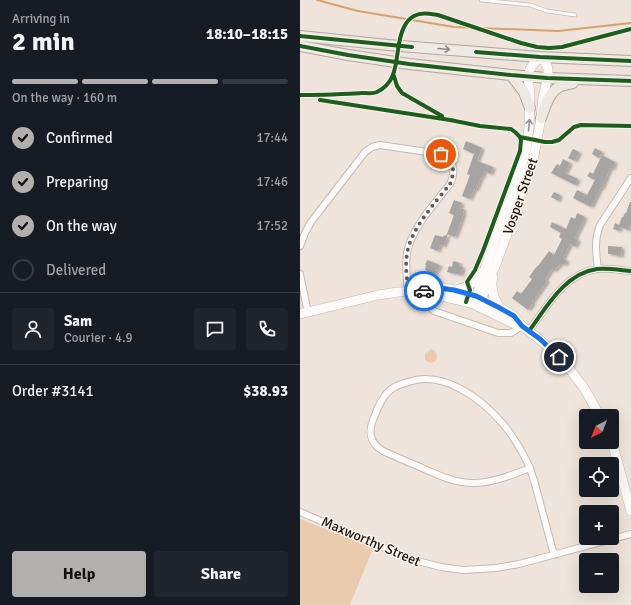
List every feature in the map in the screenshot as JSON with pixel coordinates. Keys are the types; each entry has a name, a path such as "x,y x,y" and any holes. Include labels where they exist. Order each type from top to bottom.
{"main road":[{"path":"300,36 540,58 631,61"},
{"path":"300,46 385,61 528,77 631,81"},
{"path":"511,75 524,92 530,108"},
{"path":"541,118 547,100 551,94 560,87 581,80"}],"street":[{"path":"528,77 530,69 540,58"},
{"name":"Vosper Street","path":"477,302 496,264 533,161 548,69 546,63 540,58"},
{"name":"Vosper Street","path":"477,302 486,265 520,172 528,138 530,94 528,77"},
{"path":"300,246 304,233 311,222 365,152 372,147 380,145 441,154 450,159 453,166 453,177 450,184 419,225 410,242 406,265 408,291"},
{"path":"598,269 596,251 598,230 631,178"},
{"path":"496,264 492,281 492,289 498,307"},
{"path":"454,290 473,284 486,265"},
{"path":"430,291 429,303 430,307 434,311 498,333 510,333 526,329 566,284 581,274 598,269 631,271"},
{"path":"300,274 304,314 378,296 408,291 430,291 437,295 498,307 514,316 526,329"},
{"path":"430,291 435,288 454,290 526,329 540,339 568,367 584,388 596,409"},
{"path":"530,468 509,477 492,481 460,482 444,478 377,447 372,442 371,438 370,430 372,422 387,392 398,385 411,381 423,379 435,380 447,383 470,395 487,408 502,423 515,440 530,468 554,555"},
{"path":"613,449 631,511"},
{"name":"Maxworthy Street","path":"300,512 410,559 441,567 463,570 496,568 519,564 631,534"}],"lane":[{"path":"481,0 530,5 547,11 575,14"}],"shaded area":[{"path":"431,349 434,350 437,355 436,361 431,363 425,359 425,354"},
{"path":"300,519 373,548 350,605 300,605"}],"building":[{"path":"466,141 482,148 477,161 493,167 491,174 484,171 476,190 474,189 470,199 462,196 470,175 467,174 474,154 463,149"},
{"path":"595,148 602,152 599,158 592,154"},
{"path":"573,149 579,152 575,161 568,158"},
{"path":"602,155 615,162 612,169 610,168 602,188 601,187 591,207 573,198 577,190 587,195 595,180 587,176 590,172 593,174"},
{"path":"563,159 570,163 565,173 578,179 575,185 551,173 557,164 560,166"},
{"path":"554,192 560,195 558,201 551,197"},
{"path":"454,200 462,203 460,208 464,209 464,213 455,237 447,234 454,215 449,213"},
{"path":"630,202 631,225 630,224 628,230 620,227 619,231 613,229 615,223 619,225"},
{"path":"577,213 585,217 575,238 578,240 575,247 570,244 563,258 567,261 564,265 561,263 554,271 552,269 545,279 547,281 528,310 512,298 517,291 521,294 532,279 529,277 549,251 554,255 562,239 559,237 561,233 550,227 552,222 566,229 571,217 575,219"},
{"path":"448,234 444,246 440,245 438,251 430,248 435,235 442,237"},
{"path":"608,246 622,247 621,256 608,254"},
{"path":"427,260 440,265 435,274 425,270"},
{"path":"453,261 460,263 459,266 463,267 461,275 447,272 449,266 452,267"}],"waterway":[{"path":"317,0 358,11 454,27 558,31 631,23"}],"cycle path":[{"path":"300,95 372,93 385,87 391,80 394,72 404,27 411,18 420,14 438,15 521,43 549,48 562,47 631,29"},
{"path":"300,36 412,47"},
{"path":"300,46 409,64 511,75 631,81"},
{"path":"476,52 540,57 631,61"},
{"path":"394,76 397,86 402,93 442,116"},
{"path":"320,100 480,126 511,129 520,137 545,142 559,140 574,127 581,125 631,126"},
{"path":"466,302 470,290 467,282 475,270 483,251 520,151 520,137"},
{"path":"529,331 557,293 575,277 597,269 631,271"}],"way so far":[{"path":"424,291 408,291 406,265 407,254 412,236 450,184 453,177 453,166 450,159 441,154"}],"route":[{"path":"424,291 439,288 454,290 476,296 514,316 522,326 540,339 559,357"}]}
